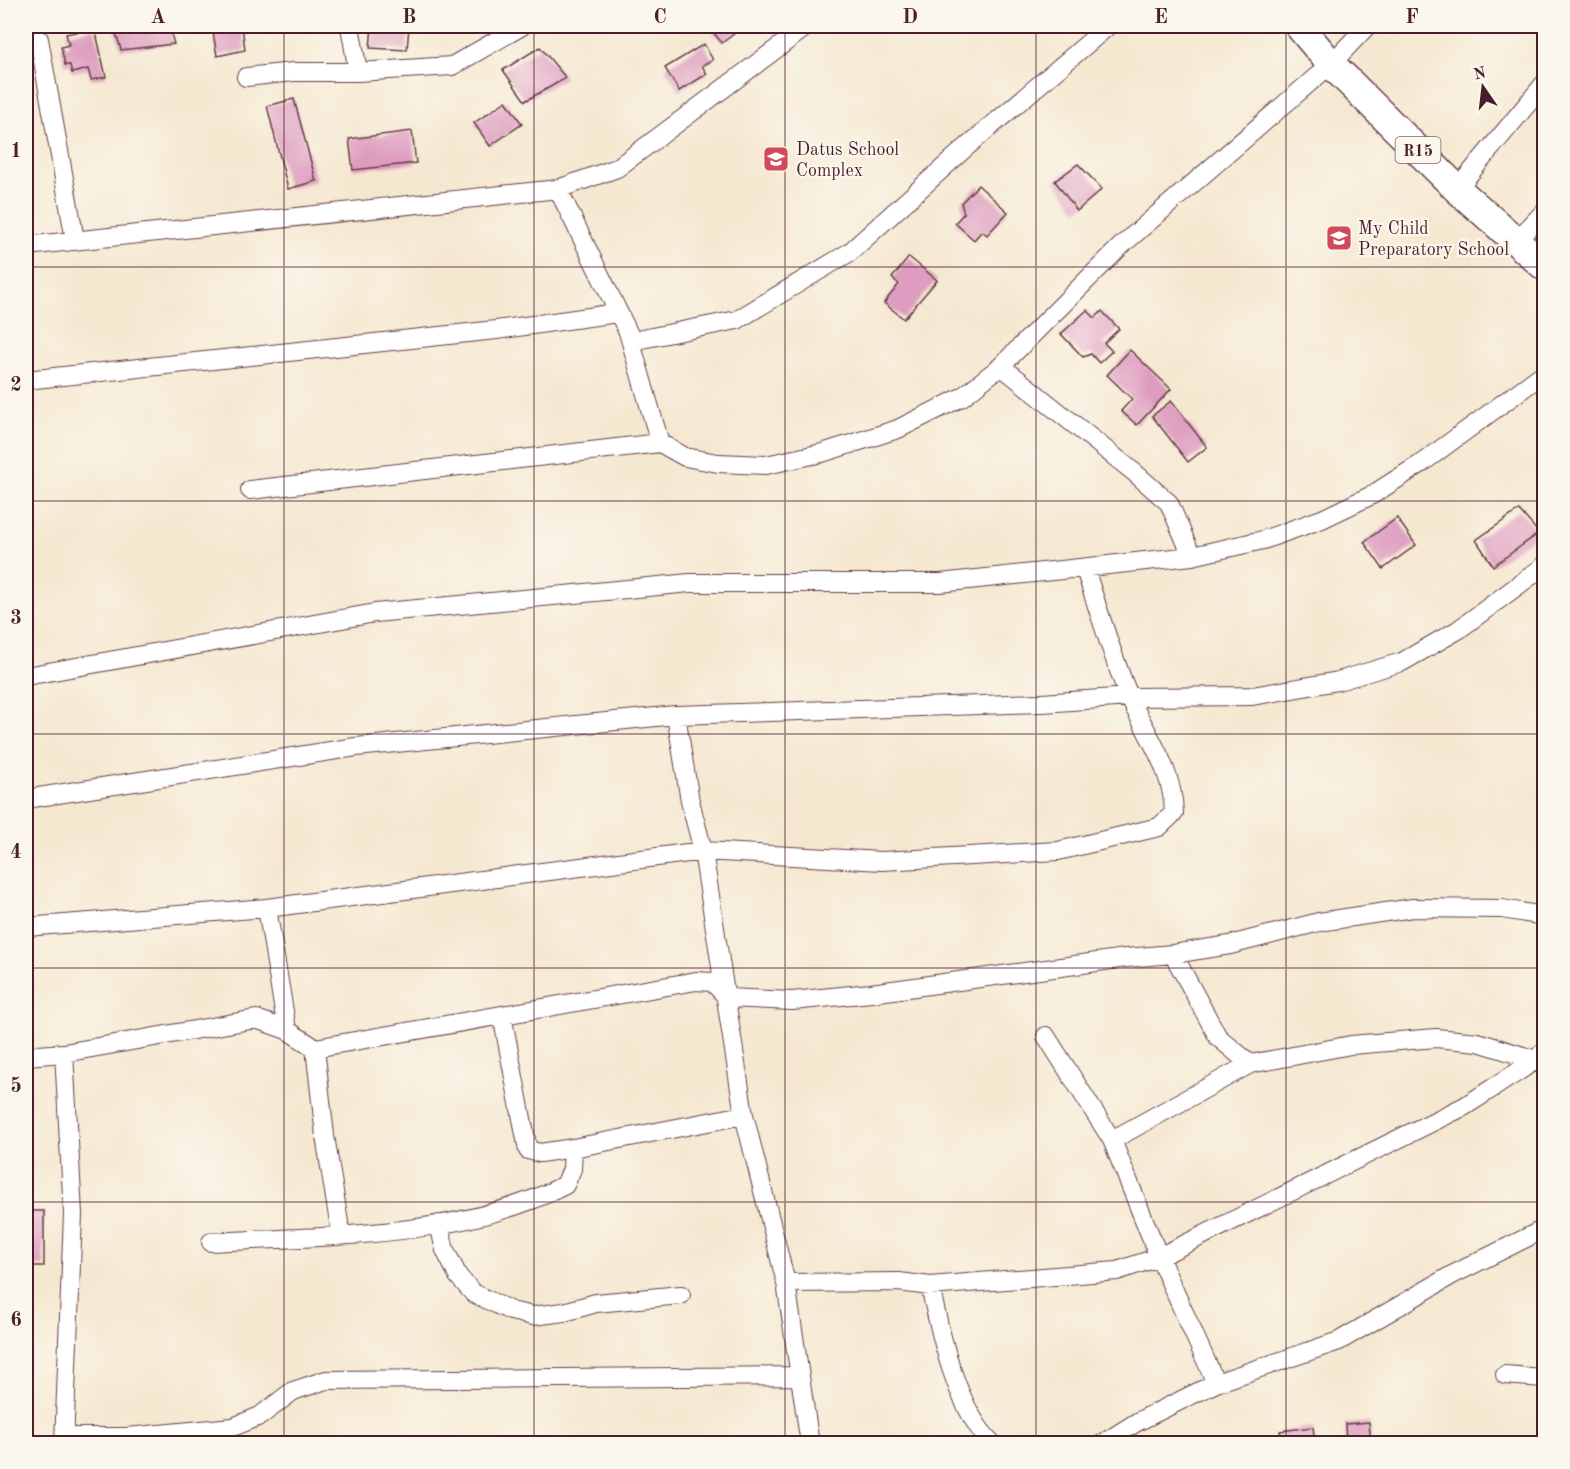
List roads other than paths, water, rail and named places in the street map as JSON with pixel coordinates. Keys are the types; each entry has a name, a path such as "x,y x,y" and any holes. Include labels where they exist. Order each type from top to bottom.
{"main road":[{"name":"R15","path":"1299,26 1331,64 1456,189 1545,266"}],"street":[{"path":"350,26 358,72"},
{"path":"246,76 452,66 522,26"},
{"path":"26,246 558,189 617,168 807,26"},
{"path":"632,341 737,320 850,252 963,150 1108,26"},
{"path":"250,490 660,443 685,457 718,463 766,465 822,453 898,429 962,397 1001,366 1122,245 1331,64 1367,26"},
{"path":"39,39 75,240"},
{"path":"1456,189 1545,84"},
{"path":"558,189 632,341 660,443"},
{"path":"1515,242 1545,212"},
{"path":"26,380 473,333 617,313"},
{"path":"1001,366 1136,473 1169,503 1192,556"},
{"path":"26,676 375,613 578,592 690,583 940,583 1192,556 1263,540 1322,519 1372,495 1422,463 1545,373"},
{"path":"26,799 356,747 676,715 1042,703 1130,697 1252,696 1338,681 1402,662 1458,630 1545,566"},
{"path":"26,927 267,908 703,851 882,861 960,858 1058,851 1159,828 1174,813 1173,799 1160,752 1130,697 1085,569"},
{"path":"676,715 690,801 703,851 728,998 744,1115 786,1284 810,1443"},
{"path":"267,908 287,1030"},
{"path":"26,1056 64,1053 256,1019 287,1030 315,1048 696,981 712,982 728,998 792,1001 871,993 1126,958 1173,954 1230,945 1319,922 1413,908 1502,909 1545,916"},
{"path":"1173,954 1218,1037 1250,1064"},
{"path":"502,1015 528,1150 540,1153 573,1148 744,1115"},
{"path":"1046,1036 1112,1140 1159,1257 1216,1383"},
{"path":"1112,1140 1250,1064 1351,1044 1436,1038 1478,1042 1542,1059"},
{"path":"315,1048 325,1136 341,1234"},
{"path":"64,1053 73,1214 64,1440 127,1437 234,1426 260,1416 292,1391 326,1380 800,1376"},
{"path":"786,1284 899,1282 930,1286 1117,1271 1159,1257 1465,1106 1542,1059"},
{"path":"211,1242 341,1234 439,1224 532,1202 565,1185 572,1169 573,1148"},
{"path":"439,1224 445,1250 458,1276 473,1293 511,1311 533,1316 564,1312 596,1304 681,1295"},
{"path":"1102,1443 1137,1422 1216,1383 1339,1341 1452,1275 1545,1229"},
{"path":"930,1286 952,1373 970,1411 993,1443"},
{"path":"1505,1374 1545,1378"}],"place":[{"name":"Datus School Complex","path":"776,159"},
{"name":"My Child Preparatory School","path":"1339,238"}]}
